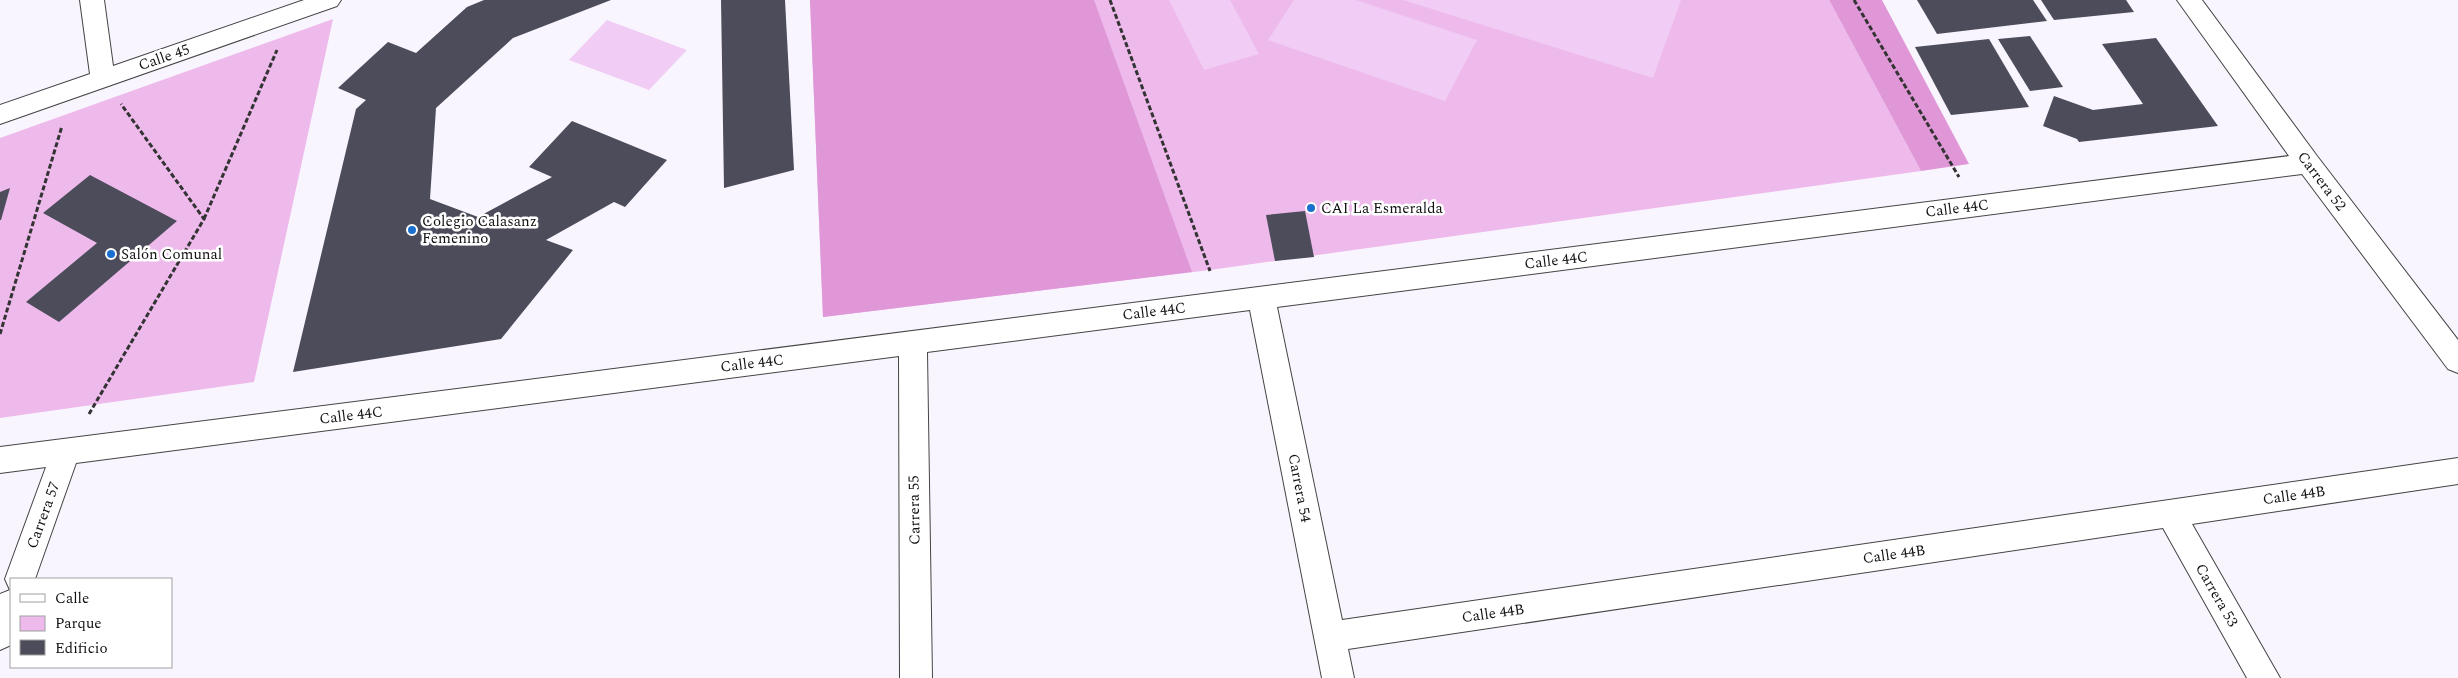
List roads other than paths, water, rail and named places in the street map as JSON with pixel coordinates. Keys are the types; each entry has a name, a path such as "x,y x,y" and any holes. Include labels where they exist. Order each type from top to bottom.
{"street":[{"path":"92,0 103,79"},
{"name":"Calle 45","path":"0,115 329,0"},
{"name":"Carrera 52","path":"2189,0 2308,163 2458,361"},
{"name":"Calle 44C","path":"0,460 2308,163"},
{"name":"Carrera 54","path":"1262,298 1338,678"},
{"name":"Carrera 55","path":"913,342 916,678"},
{"name":"Carrera 57","path":"20,578 66,451"},
{"name":"Calle 44B","path":"1330,637 2458,471"},
{"name":"Carrera 53","path":"2170,513 2264,678"},
{"path":"0,635 10,607"}],"place":[{"name":"CAI La Esmeralda","path":"1311,208"},
{"name":"Colegio Calasanz Femenino","path":"412,230"},
{"name":"Salón Comunal","path":"111,254"}]}
